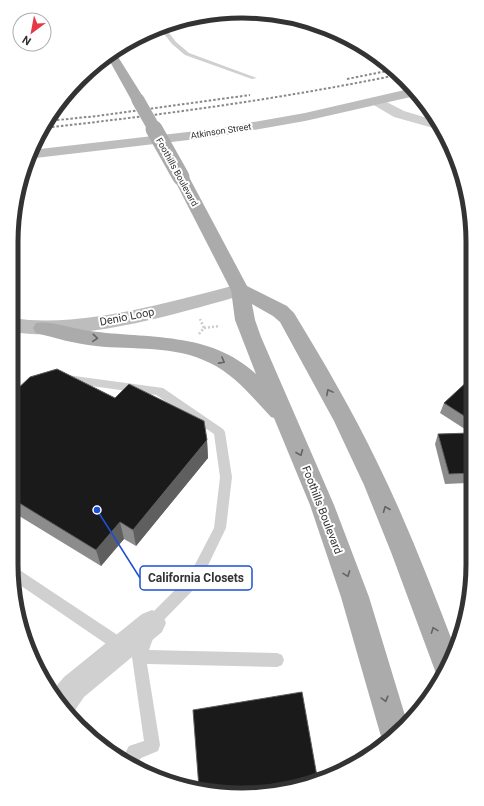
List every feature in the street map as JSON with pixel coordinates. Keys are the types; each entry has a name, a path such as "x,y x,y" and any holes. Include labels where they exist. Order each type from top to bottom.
{"main road":[{"name":"Foothills Boulevard","path":"114,59 181,177 240,290 245,320 251,337 322,505 354,597 393,729"},
{"name":"Atkinson Street","path":"36,154 214,133 305,117 409,93"},
{"name":"Denio Loop","path":"18,326 43,328 104,322 142,315 240,290"},
{"path":"240,290 280,311 287,318 319,373 348,426 376,485 445,658"},
{"path":"43,328 76,336 174,345 208,354 236,369 285,417"}],"street":[{"path":"377,101 399,114 432,124"},
{"path":"64,700 74,687 131,652 152,623"}],"lane":[{"path":"165,32 174,43 187,54 254,78"},
{"path":"57,378 159,391 219,432 226,478 220,528 194,580 152,623"},
{"path":"18,577 131,652 278,660"},
{"path":"131,652 152,745 135,752 131,758"}],"path":[{"path":"204,328 220,326"}],"shaded area":[{"path":"328,35 341,41 357,50 341,44 327,36"}],"building":[{"path":"57,369 115,398 129,384 204,421 207,440 133,530 120,522 96,550 18,502 18,388 30,377"},
{"path":"466,383 466,417 444,403"},
{"path":"466,433 466,473 449,474 438,434"},
{"path":"302,692 317,775 286,784 257,788 227,788 199,784 193,710"}],"railway":[{"path":"347,79 387,71"},
{"path":"50,127 221,106 309,92 392,76"},
{"path":"54,120 250,95"}],"place":[{"name":"California Closets","path":"97,510"}]}
